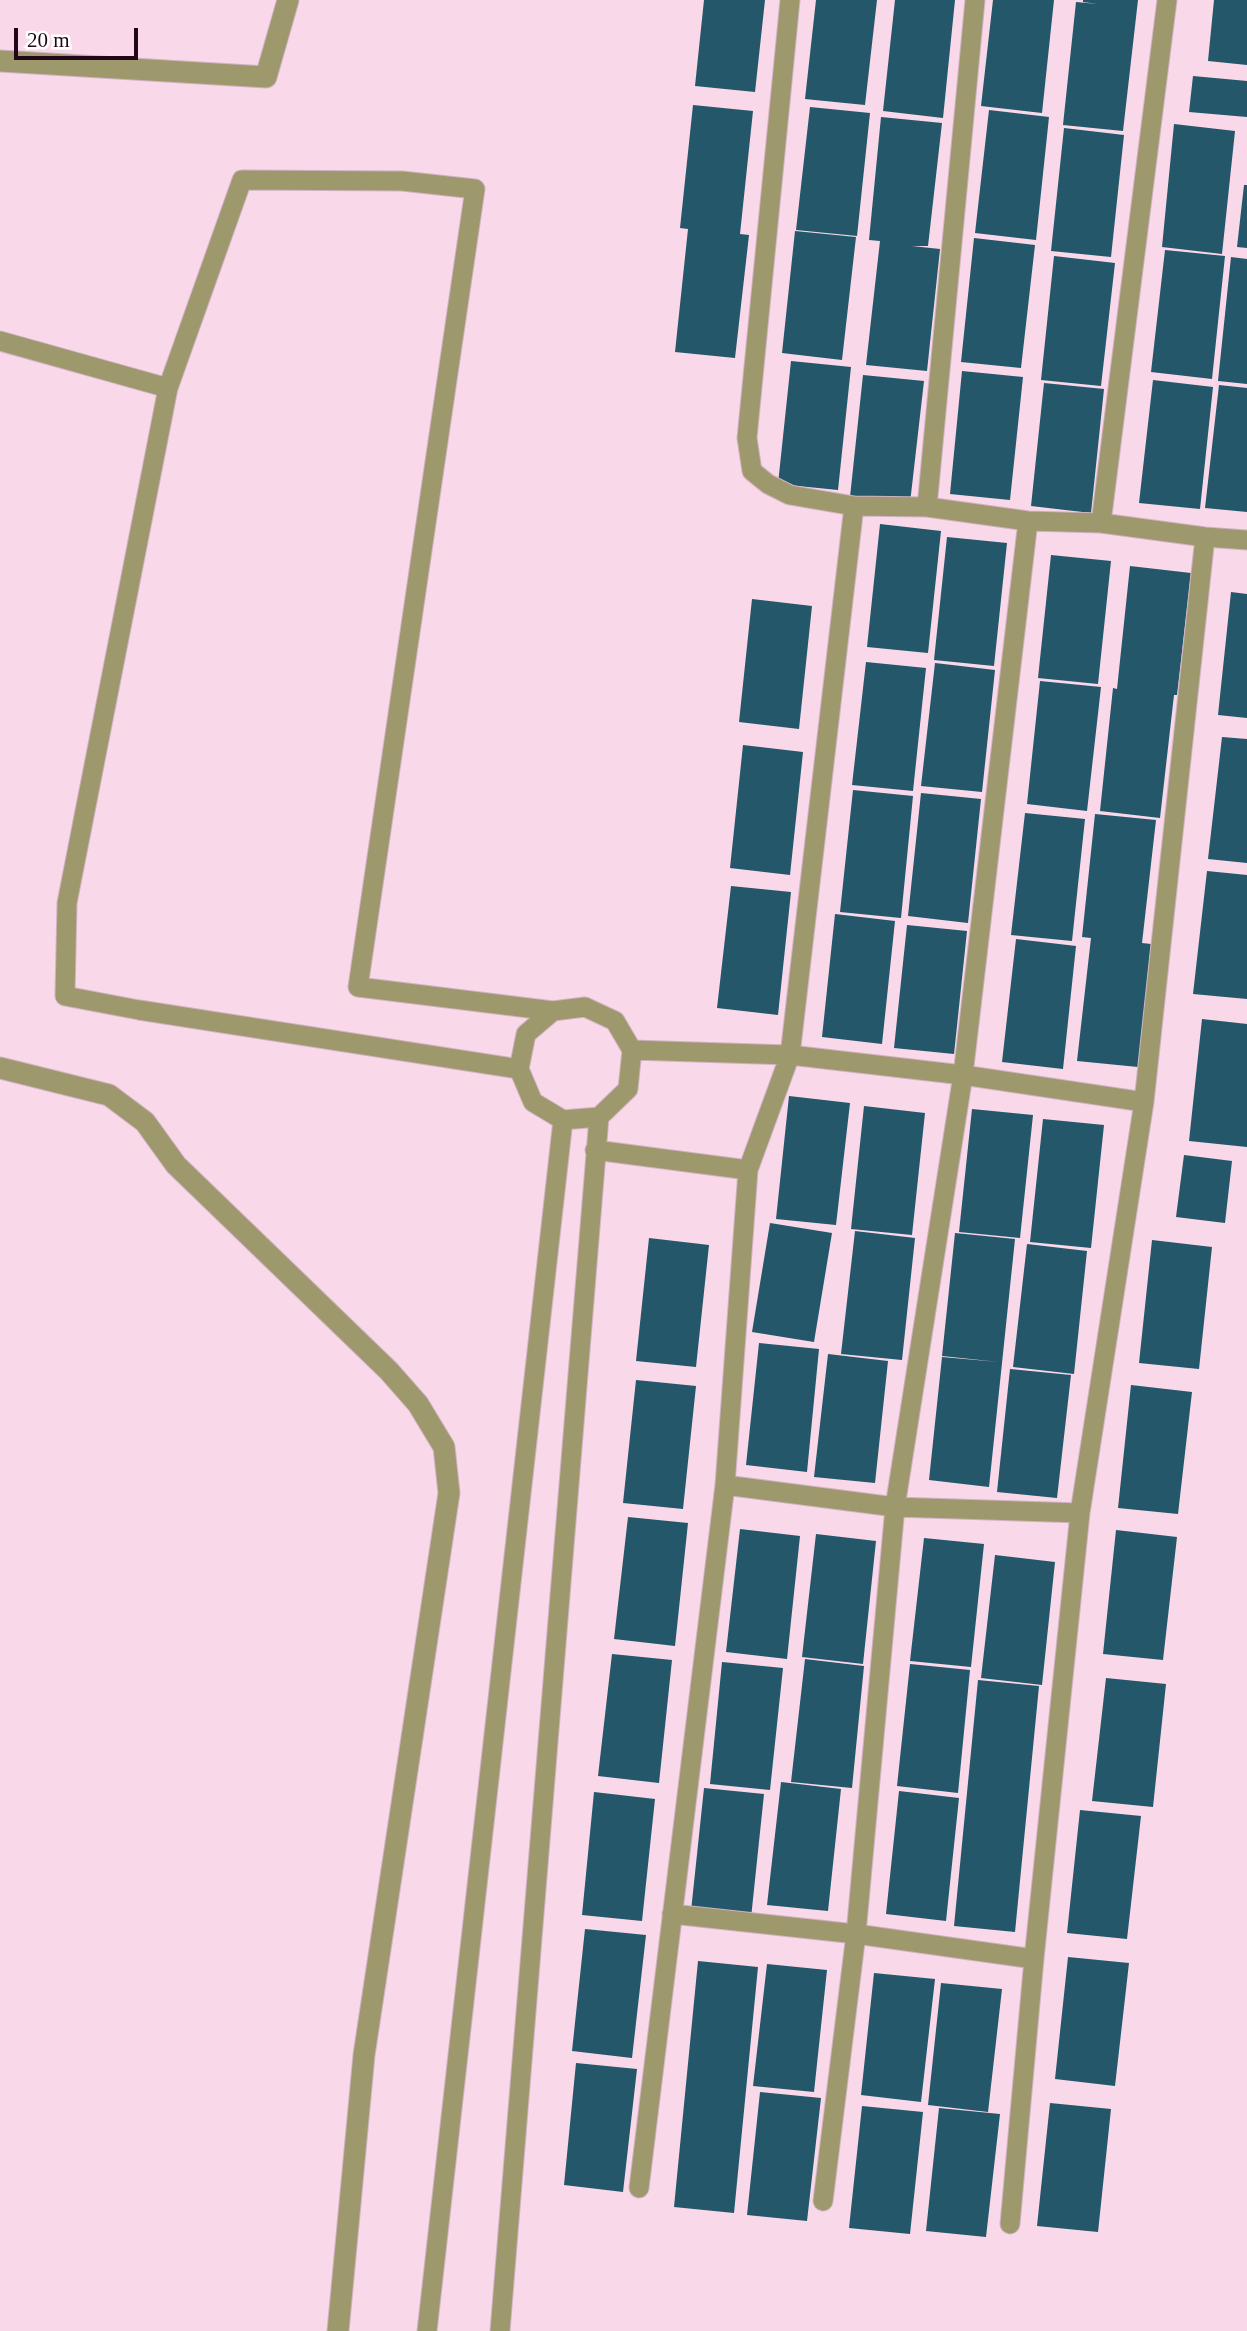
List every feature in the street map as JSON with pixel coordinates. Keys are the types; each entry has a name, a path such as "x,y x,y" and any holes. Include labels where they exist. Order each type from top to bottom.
{"street":[{"path":"0,61 266,77 288,0"},
{"path":"0,1068 108,1095 145,1122 176,1166 389,1371 418,1404 444,1447 449,1493 364,2055 338,2331"}],"lane":[{"path":"790,0 747,438 752,471 768,484 790,495 854,506 927,507 1028,521 1101,523 1247,540"},
{"path":"927,507 975,0"},
{"path":"1101,523 1167,0"},
{"path":"519,1069 65,996 67,903 168,388 242,180 402,181 475,189 358,987 553,1011 585,1007 615,1021 632,1050 628,1089 598,1117 563,1120 533,1102 519,1069 526,1034 553,1011"},
{"path":"0,341 168,388"},
{"path":"639,2188 725,1485 748,1170 790,1055 854,506"},
{"path":"823,2202 856,1934 894,1507 963,1075 1028,521"},
{"path":"1010,2224 1080,1513 1144,1102 1205,537"},
{"path":"632,1050 790,1055 963,1075 1144,1102"},
{"path":"500,2331 598,1117"},
{"path":"427,2331 563,1120"},
{"path":"596,1150 748,1170"},
{"path":"725,1485 894,1507 1080,1513"},
{"path":"672,1914 856,1934 1034,1959"}],"building":[{"path":"704,0 765,0 755,92 695,86"},
{"path":"816,0 877,0 865,105 805,99"},
{"path":"895,0 955,0 943,118 883,111"},
{"path":"993,0 1054,0 1042,113 981,106"},
{"path":"1083,0 1138,0 1123,131 1063,125 1076,2 1098,4"},
{"path":"1214,0 1247,0 1247,65 1208,61"},
{"path":"1193,76 1247,81 1247,117 1189,112"},
{"path":"693,105 753,111 740,234 749,235 735,358 675,352 688,229 680,228"},
{"path":"810,107 870,113 857,236 796,230"},
{"path":"989,110 1049,117 1036,240 975,233"},
{"path":"881,117 942,123 928,246 912,246 940,249 927,371 866,365 880,241 869,240"},
{"path":"1174,124 1235,131 1222,254 1162,247"},
{"path":"1064,128 1124,135 1111,257 1051,251"},
{"path":"1244,185 1247,185 1247,248 1237,247"},
{"path":"795,231 856,237 842,360 782,353"},
{"path":"974,238 1035,245 1021,368 961,362"},
{"path":"1165,250 1225,256 1212,379 1151,372"},
{"path":"1054,256 1115,263 1101,386 1041,380"},
{"path":"1231,257 1247,259 1247,384 1218,381"},
{"path":"791,361 851,367 838,490 778,484"},
{"path":"962,371 1023,377 1010,500 950,494"},
{"path":"863,375 924,381 910,503 850,497"},
{"path":"1153,380 1213,387 1200,509 1139,503"},
{"path":"1044,383 1104,389 1091,513 1031,506"},
{"path":"1219,385 1247,388 1247,512 1205,508"},
{"path":"880,524 941,531 928,653 867,647"},
{"path":"947,537 1007,543 994,666 934,660"},
{"path":"1051,555 1111,561 1098,684 1038,678"},
{"path":"1130,566 1191,573 1160,818 1100,811"},
{"path":"1231,592 1247,594 1247,718 1218,715"},
{"path":"752,599 812,606 799,729 739,722"},
{"path":"866,662 926,668 913,791 852,785"},
{"path":"935,663 995,670 982,792 921,786"},
{"path":"1040,681 1101,687 1087,811 1027,804"},
{"path":"1222,737 1247,739 1247,863 1208,859"},
{"path":"743,745 803,752 790,875 730,868"},
{"path":"853,790 913,796 901,918 840,912"},
{"path":"921,793 981,799 968,923 908,916"},
{"path":"1025,813 1085,819 1072,941 1011,935"},
{"path":"1095,814 1156,820 1142,943 1151,944 1138,1067 1077,1061 1091,938 1082,937"},
{"path":"1207,871 1247,875 1247,999 1193,994"},
{"path":"731,886 791,892 778,1015 717,1008"},
{"path":"835,914 895,921 882,1044 822,1037"},
{"path":"907,925 967,931 954,1054 894,1048"},
{"path":"1016,939 1076,946 1063,1069 1002,1062"},
{"path":"1202,1019 1247,1024 1247,1147 1189,1141"},
{"path":"789,1096 850,1103 836,1225 776,1219"},
{"path":"864,1106 925,1113 912,1235 851,1229"},
{"path":"972,1109 1033,1115 1020,1238 959,1232"},
{"path":"1043,1119 1104,1125 1091,1248 1030,1242"},
{"path":"1184,1155 1232,1161 1225,1223 1176,1217"},
{"path":"770,1223 832,1233 814,1342 752,1332"},
{"path":"855,1231 915,1238 902,1360 841,1354"},
{"path":"955,1233 1015,1239 989,1487 929,1480 942,1357 999,1362 942,1356"},
{"path":"649,1238 709,1245 696,1367 636,1361"},
{"path":"1152,1240 1212,1247 1199,1369 1139,1363"},
{"path":"1027,1244 1087,1251 1074,1374 1013,1367"},
{"path":"759,1343 819,1349 807,1472 746,1465"},
{"path":"828,1354 888,1361 875,1483 814,1477"},
{"path":"1010,1369 1071,1375 1057,1498 997,1492"},
{"path":"636,1380 696,1386 683,1509 623,1503"},
{"path":"1131,1385 1192,1392 1178,1514 1118,1508"},
{"path":"628,1517 688,1523 675,1646 614,1639"},
{"path":"740,1529 800,1536 787,1659 726,1652"},
{"path":"1116,1530 1177,1537 1163,1660 1103,1654"},
{"path":"816,1534 876,1541 863,1664 802,1657"},
{"path":"924,1538 984,1544 971,1667 910,1661"},
{"path":"995,1555 1055,1562 1042,1685 981,1678"},
{"path":"612,1654 672,1660 659,1783 598,1776"},
{"path":"805,1659 864,1666 852,1788 791,1782"},
{"path":"722,1662 783,1668 770,1790 710,1784"},
{"path":"910,1664 970,1670 958,1793 897,1786"},
{"path":"1106,1678 1166,1684 1153,1807 1092,1801"},
{"path":"978,1680 1039,1686 1015,1932 954,1926"},
{"path":"781,1782 841,1789 828,1911 767,1905"},
{"path":"704,1788 764,1794 751,1918 691,1911"},
{"path":"899,1791 959,1798 946,1921 886,1914"},
{"path":"594,1792 655,1799 642,1921 582,1915"},
{"path":"1080,1810 1141,1816 1127,1939 1067,1933"},
{"path":"585,1929 646,1935 632,2058 572,2051"},
{"path":"1068,1957 1129,1963 1115,2086 1055,2079"},
{"path":"698,1961 758,1967 734,2213 674,2207"},
{"path":"767,1964 827,1970 814,2092 753,2086"},
{"path":"874,1973 935,1979 921,2102 861,2095"},
{"path":"941,1983 1002,1989 988,2112 928,2105"},
{"path":"576,2063 637,2069 623,2192 564,2185"},
{"path":"760,2092 821,2098 807,2221 747,2215"},
{"path":"1050,2103 1111,2109 1098,2232 1037,2226"},
{"path":"862,2106 923,2112 910,2234 849,2228"},
{"path":"939,2108 1000,2114 986,2237 926,2231"}]}
